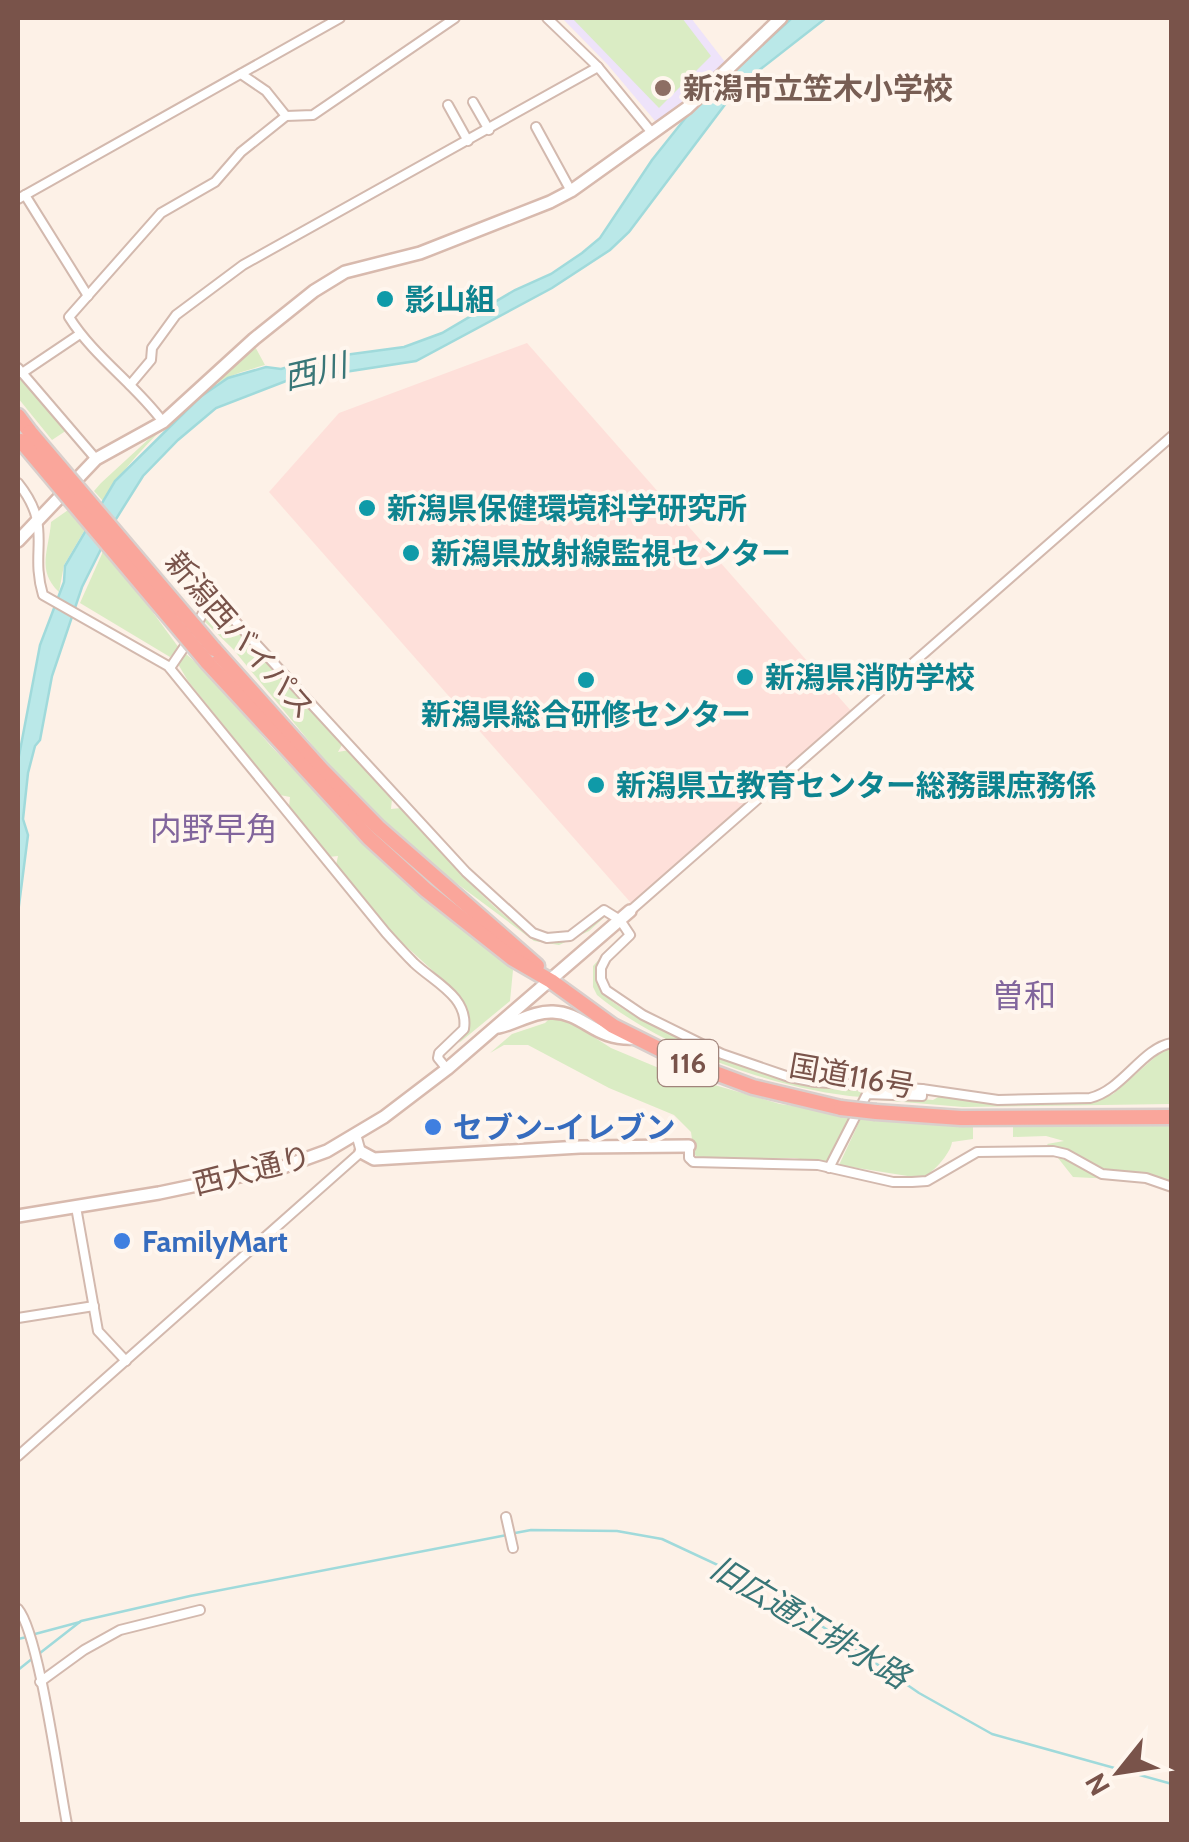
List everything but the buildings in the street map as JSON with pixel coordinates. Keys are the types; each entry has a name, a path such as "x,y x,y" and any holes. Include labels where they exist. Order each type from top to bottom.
{"highway":[{"name":"新潟西バイパス","path":"18,416 23,436 323,791 426,890 513,960 551,981"},
{"name":"新潟西バイパス","path":"210,655 378,827 510,940 551,981"},
{"name":"国道116号","path":"551,981 613,1026 682,1062 752,1087 841,1108 961,1118 1172,1117"}],"street":[{"path":"88,296 21,197 340,18"},
{"path":"163,422 142,395 80,334 69,317 161,213 215,182 241,152 286,116 313,115 455,18"},
{"path":"546,18 598,68 653,134"},
{"path":"18,541 96,459 163,422 254,339 314,291 345,272 420,253 571,191 687,108 781,18"},
{"path":"130,385 151,360 152,348 176,315 243,265 598,68"},
{"path":"241,74 266,91 286,116"},
{"path":"472,102 489,130"},
{"path":"448,105 468,141"},
{"path":"536,127 571,191"},
{"path":"80,334 20,371 96,459"},
{"path":"630,910 1172,436"},
{"path":"18,483 32,500 38,516 37,576 43,595 170,668 386,933 458,1001 464,1011 464,1029 438,1058 447,1069"},
{"path":"196,576 466,872 533,932 546,938 570,936 604,910 620,920 630,935 606,958 601,979 606,990 643,1015 722,1054 815,1082 998,1100 1090,1098 1102,1095 1158,1047 1172,1042"},
{"path":"170,668 212,596"},
{"name":"西大通り","path":"18,1216 159,1194 282,1167 327,1151 447,1069 630,910"},
{"path":"494,1028 535,1014 556,1012 604,1036 636,1038"},
{"path":"829,1168 867,1094 922,1096 922,1090"},
{"path":"356,1134 361,1152 374,1158 690,1146 689,1158 693,1162 829,1168 894,1182 927,1180 982,1150 1053,1151 1102,1174 1146,1178 1172,1187"},
{"path":"18,1456 361,1152"},
{"path":"76,1207 98,1330 126,1361"},
{"path":"18,1318 94,1306"},
{"path":"506,1517 513,1548"},
{"path":"18,1609 25,1619 40,1680 67,1824"},
{"path":"40,1680 120,1630 200,1610"}],"shaded area":[{"name":"新潟市立笠木小学校","path":"562,18 691,18 725,62 676,111 656,122"},
{"path":"527,343 852,712 631,903 269,492 339,413"}],"green space":[{"name":"新潟市立笠木小学校","path":"572,18 682,18 711,56 659,108"},
{"path":"253,343 265,365 227,378 194,400 141,451 103,501 94,491 101,483"},
{"path":"18,370 67,430 52,440 18,398"},
{"path":"71,508 87,526 64,565 59,592 46,568 51,522"},
{"path":"105,547 179,648 170,657 80,603"},
{"path":"215,605 343,743 338,752 349,750 392,799 391,809 401,808 472,885 516,925 535,937 558,943 579,933 604,913 607,915 589,931 559,945 534,941 432,865 327,763 233,649 204,621"},
{"path":"185,653 211,676 354,833 442,913 513,970 510,1001 459,1043 469,1028 466,1005 396,937 336,865 338,856 328,857 289,807 290,797 280,795 188,681 178,664"},
{"path":"603,955 598,971 600,987 607,997 636,1017 759,1070 865,1088 861,1097 758,1076 654,1033 597,995 593,966"},
{"path":"550,1018 572,1023 611,1048 666,1071 780,1104 852,1114 827,1163 794,1158 698,1159 691,1132 674,1115 609,1088 528,1045 504,1045 490,1053 512,1034"},
{"path":"1171,1048 1171,1104 963,1107 867,1099 873,1095 933,1100 942,1095 996,1103 1101,1099 1113,1094 1163,1050"},
{"path":"862,1116 973,1123 973,1139 952,1142 940,1163 920,1178 839,1165"},
{"path":"1171,1120 1171,1182 1073,1177 1047,1144 1064,1141 1046,1136 1013,1137 1013,1122"}],"water":[{"name":"西川","path":"792,18 826,18 739,86 629,232 610,250 552,288 416,361 286,381 216,408 143,476 82,587 52,676 40,740 28,773 23,819 28,835 18,913 18,761 40,645 64,582 65,566 115,481 200,397 228,378 266,367 281,369 315,359 404,347 442,333 582,253 600,238 652,160 695,106"}],"waterway":[{"name":"旧広通江排水路","path":"515,1533 617,1531 662,1539 765,1587 919,1693 992,1734 1172,1784"},
{"name":"旧広通江排水路","path":"40,1653 81,1621 507,1535"},
{"name":"旧広通江排水路","path":"35,1634 80,1622"},
{"name":"旧広通江排水路","path":"18,1639 27,1637"},
{"name":"旧広通江排水路","path":"18,1670 33,1658"}],"place":[{"name":"新潟市立笠木小学校","path":"663,88"},
{"name":"影山組","path":"385,299"},
{"name":"新潟県保健環境科学研究所","path":"367,508"},
{"name":"新潟県放射線監視センター","path":"411,553"},
{"name":"新潟県消防学校","path":"745,677"},
{"name":"新潟県総合研修センター","path":"586,680"},
{"name":"新潟県立教育センター総務課庶務係","path":"596,785"},
{"name":"セブン-イレブン","path":"433,1127"},
{"name":"FamilyMart","path":"122,1241"}],"district":[{"name":"内野早角","path":"214,828"},
{"name":"曽和","path":"1024,995"}]}
